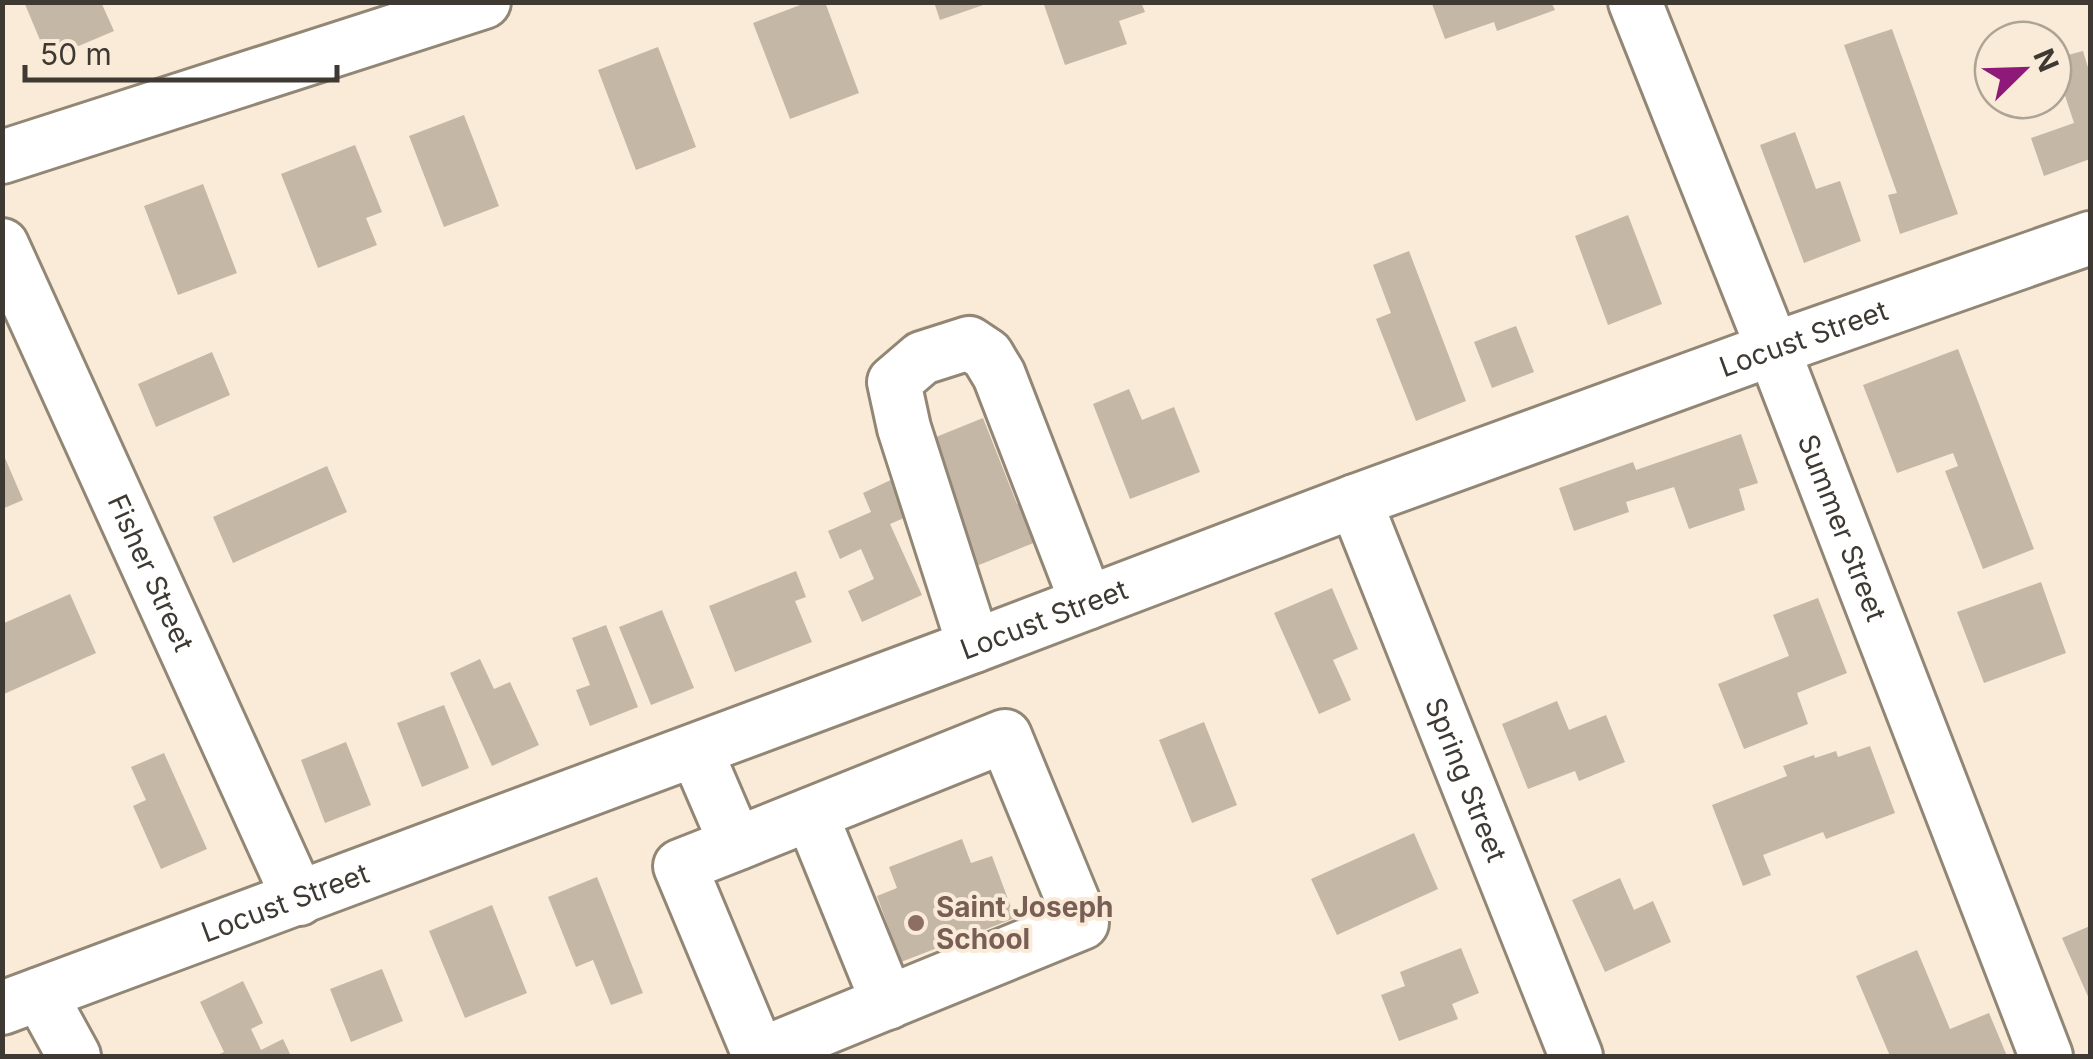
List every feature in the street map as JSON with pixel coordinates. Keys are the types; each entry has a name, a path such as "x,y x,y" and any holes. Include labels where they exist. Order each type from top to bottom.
{"street":[{"path":"2,157 484,2"},
{"name":"Summer Street","path":"1635,2 2046,1056"},
{"name":"Locust Street","path":"22,1002 1355,501 2090,238"},
{"name":"Fisher Street","path":"2,245 299,898"},
{"path":"974,646 904,428 894,382 922,358 969,343 987,355 999,375 1087,603"},
{"name":"Spring Street","path":"1355,501 1576,1056"},
{"path":"1004,736 1082,923 759,1056 680,866 736,844 1004,736"},
{"path":"696,750 736,844"},
{"path":"811,814 888,1003"},
{"path":"22,1002 74,1056"}],"building":[{"path":"24,2 101,2 114,31 48,59"},
{"path":"808,2 825,2 859,93 790,119 753,23"},
{"path":"934,2 989,2 989,3 940,20"},
{"path":"1043,2 1141,2 1145,12 1119,21 1127,44 1065,65"},
{"path":"1551,2 1555,10 1497,31 1494,22 1445,39 1432,4"},
{"path":"1892,29 1958,214 1900,234 1888,195 1897,193 1844,45"},
{"path":"658,47 696,147 636,170 598,70"},
{"path":"2083,51 2090,74 2090,159 2044,176 2031,138 2074,123 2073,54"},
{"path":"464,115 499,206 444,227 409,136"},
{"path":"1795,132 1816,189 1840,181 1861,241 1804,263 1760,145"},
{"path":"355,145 382,212 366,218 377,245 318,268 281,174"},
{"path":"203,184 237,273 178,295 144,206"},
{"path":"1628,215 1662,304 1608,325 1575,236"},
{"path":"1409,251 1466,401 1416,421 1376,319 1391,313 1373,265"},
{"path":"1516,326 1534,372 1492,388 1474,342"},
{"path":"1958,349 2034,549 1983,569 1945,471 1958,466 1953,453 1897,473 1863,385"},
{"path":"212,352 230,395 156,427 138,384"},
{"path":"1129,389 1142,420 1174,407 1200,472 1130,499 1093,404"},
{"path":"983,418 1017,504 1025,500 1041,540 969,569 954,531 966,527 931,439"},
{"path":"1741,434 1758,483 1739,489 1745,510 1689,529 1674,487 1626,502 1629,512 1574,531 1559,488 1633,462 1636,470"},
{"path":"2,451 23,500 2,509"},
{"path":"327,466 347,512 233,563 213,517"},
{"path":"895,478 911,515 890,524 922,595 862,622 848,591 874,579 861,549 840,559 828,531 871,512 863,493"},
{"path":"796,571 806,597 795,601 812,642 735,672 709,606"},
{"path":"2041,582 2066,653 1984,683 1957,612"},
{"path":"1332,588 1358,649 1333,660 1351,700 1319,714 1274,613"},
{"path":"70,594 96,653 4,694 2,624"},
{"path":"1818,598 1847,673 1797,693 1808,724 1744,749 1718,684 1789,656 1773,615"},
{"path":"662,610 694,688 651,705 619,627"},
{"path":"606,625 638,707 590,726 576,690 590,685 572,638"},
{"path":"480,659 494,689 510,682 539,745 492,766 450,673"},
{"path":"1557,701 1569,730 1606,715 1625,762 1579,781 1575,771 1528,789 1502,724"},
{"path":"444,705 469,768 422,787 397,723"},
{"path":"1204,722 1237,805 1192,823 1159,740"},
{"path":"346,742 371,805 325,823 301,760"},
{"path":"1870,746 1895,813 1826,839 1823,832 1763,855 1771,875 1743,886 1712,805 1787,776 1783,766 1814,755 1815,758 1836,751 1838,757"},
{"path":"164,753 207,849 161,869 133,806 146,800 131,767"},
{"path":"1414,833 1438,889 1337,935 1311,879"},
{"path":"962,839 971,863 992,856 1015,918 901,962 877,896 897,888 889,867"},
{"path":"597,877 643,993 611,1005 593,960 576,967 548,897"},
{"path":"1620,878 1634,910 1653,901 1671,942 1605,972 1572,900"},
{"path":"492,905 527,993 465,1018 429,931"},
{"path":"2090,926 2090,1001 2062,938"},
{"path":"1461,948 1479,993 1452,1004 1458,1019 1399,1041 1381,995 1405,986 1400,972"},
{"path":"1917,950 1950,1029 1989,1013 2007,1056 1890,1056 1856,976"},
{"path":"382,969 403,1021 351,1042 330,989"},
{"path":"243,981 263,1023 251,1029 261,1050 283,1039 291,1056 215,1056 224,1052 200,1002"}],"place":[{"name":"Saint Joseph School","path":"916,923"}]}
